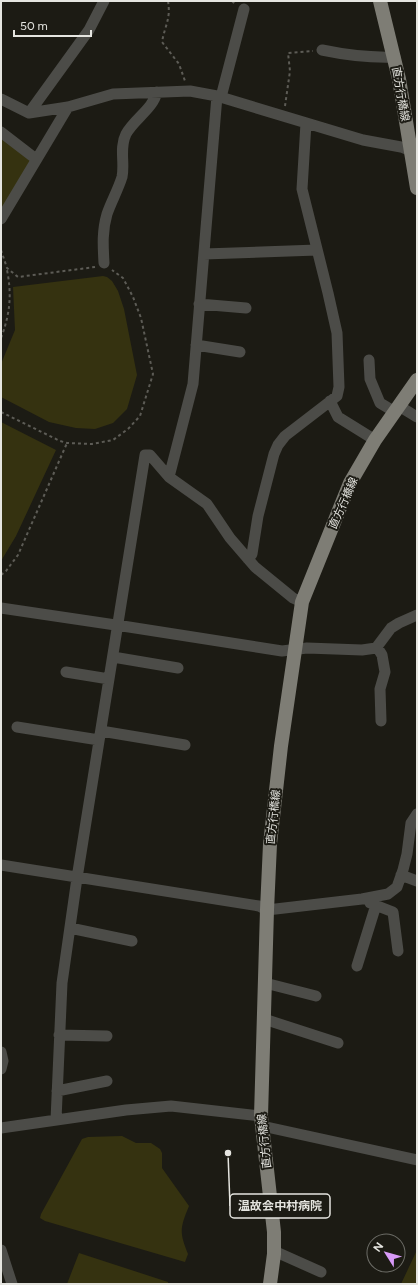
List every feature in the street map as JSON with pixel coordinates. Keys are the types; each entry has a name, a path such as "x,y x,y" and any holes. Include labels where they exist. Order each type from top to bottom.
{"main road":[{"name":"直方行橋線","path":"380,1 414,151 417,188"},
{"name":"直方行橋線","path":"270,1284 274,1251 274,1232 261,1121 270,844 281,746 302,602 350,483 375,440 417,380"}],"street":[{"path":"29,114 89,30 104,1"},
{"path":"169,477 193,384 219,96 244,9"},
{"path":"322,50 382,58 394,58"},
{"path":"1,100 29,114 68,107 113,94 190,91 219,96 363,140 402,147 414,151"},
{"path":"104,263 102,233 107,215 122,176 122,147 126,135 132,125 156,98 157,92"},
{"path":"1,219 68,107"},
{"path":"248,559 252,554 258,516 274,454 278,445 285,436 337,396 339,387 337,333 302,189 306,123"},
{"path":"1,132 36,159"},
{"path":"204,254 317,250"},
{"path":"200,304 246,308"},
{"path":"196,345 240,352"},
{"path":"369,360 370,379 380,403 417,417"},
{"path":"330,401 338,417 375,440"},
{"path":"56,1120 62,983 77,878 145,455 150,455 169,477 207,504 230,538 255,567 293,598 302,602"},
{"path":"1,608 118,625 282,652 296,651 307,648 362,650 376,648 391,628 417,615"},
{"path":"377,647 382,655 385,672 380,689 381,721"},
{"path":"112,657 178,668"},
{"path":"66,672 109,679"},
{"path":"17,727 185,745"},
{"path":"1,865 259,906 267,910 372,902 388,894 396,887 407,854 411,823 417,814"},
{"path":"401,875 417,880"},
{"path":"372,902 393,912 398,951"},
{"path":"357,966 372,902"},
{"path":"70,928 132,941"},
{"path":"265,983 316,996"},
{"path":"264,1019 338,1043"},
{"path":"59,1035 107,1036"},
{"path":"1,1052 3,1061 1,1069"},
{"path":"57,1090 107,1082"},
{"path":"1,1128 126,1110 170,1106 261,1121 417,1160"},
{"path":"1,1250 12,1284"},
{"path":"274,1251 321,1272"}],"path":[{"path":"168,1 170,9 168,24 162,42 178,64 190,91"},
{"path":"283,116 290,71 288,53 322,50"},
{"path":"1,250 7,268 10,286 10,308 1,338"},
{"path":"1,412 60,441 68,443 92,444 113,440 128,429 140,416 154,374 141,318 133,297 123,278 104,263 100,266 18,276 7,268"},
{"path":"1,575 6,571 18,555 68,443"}],"shaded area":[{"path":"1,136 32,160 1,212"},
{"path":"103,276 112,281 118,291 124,309 137,375 127,409 113,423 95,429 76,428 49,422 1,397 1,364 15,330 13,287"},
{"path":"1,422 56,450 16,536 1,561"},
{"path":"122,1136 136,1143 151,1143 160,1149 162,1153 162,1168 189,1206 182,1225 183,1240 188,1254 185,1262 45,1221 40,1218 82,1139 88,1137"},
{"path":"417,1250 417,1284 401,1284"},
{"path":"79,1253 168,1282 168,1284 67,1284"}],"place":[{"name":"温故会中村病院","path":"228,1153"}]}
